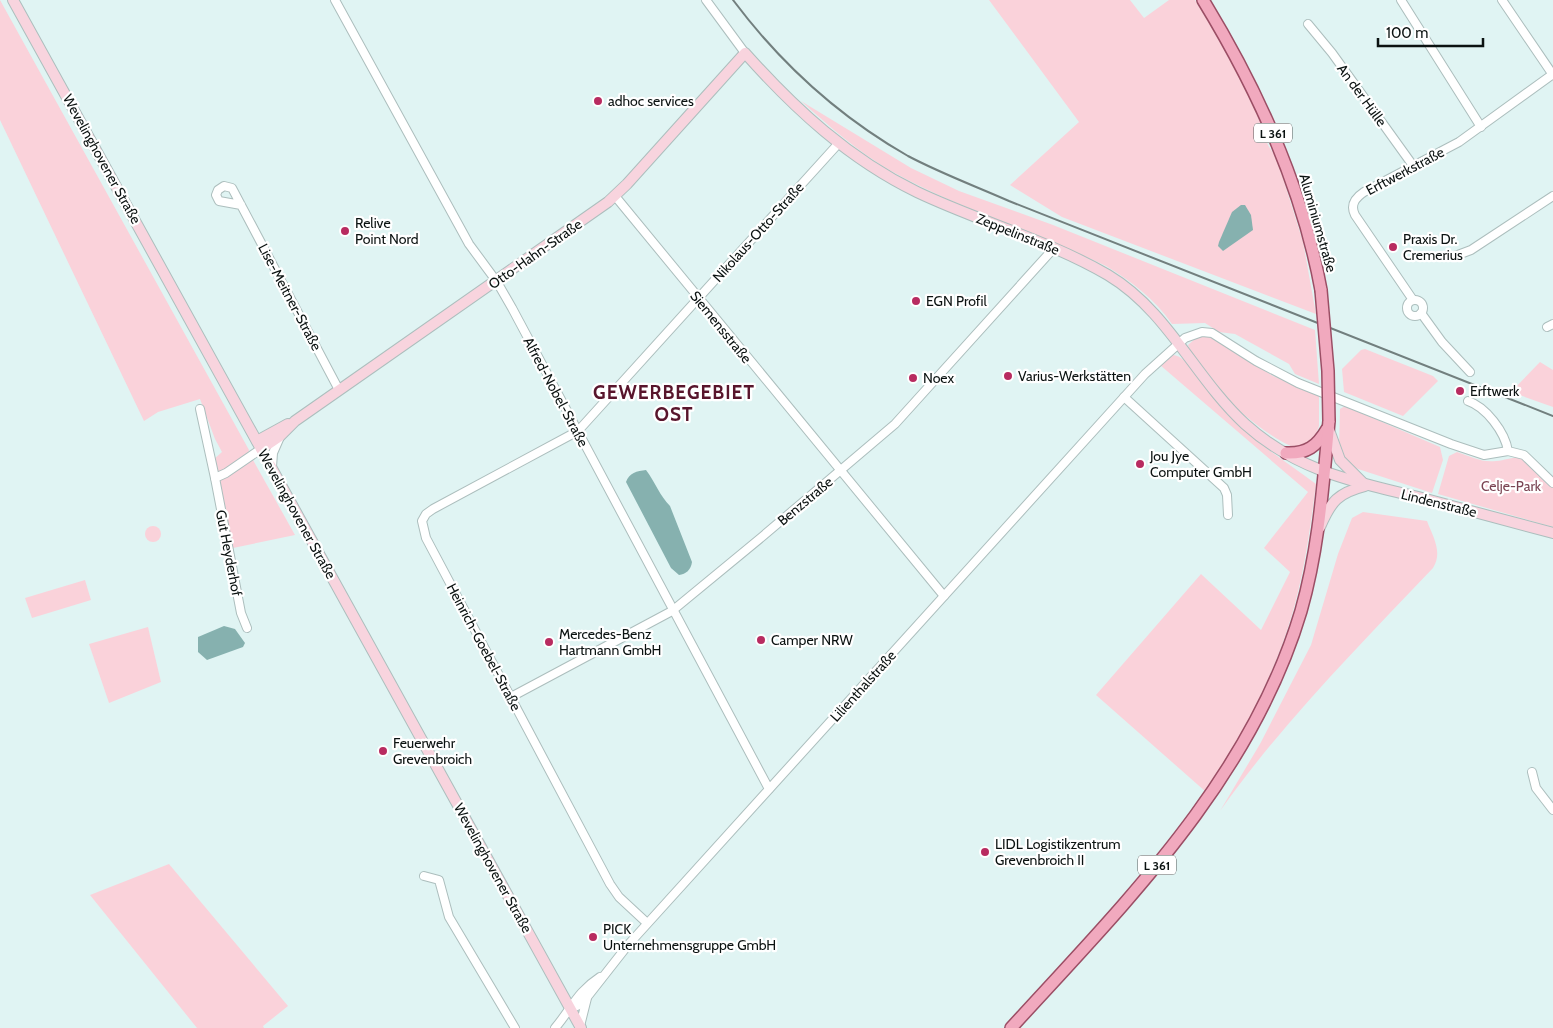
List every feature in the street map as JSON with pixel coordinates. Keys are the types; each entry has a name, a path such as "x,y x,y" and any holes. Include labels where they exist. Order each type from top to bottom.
{"main road":[{"name":"Aluminiumstraße","path":"1203,0 1235,54 1282,154 1304,220 1321,290 1328,371 1328,424 1325,473"},
{"path":"1286,453 1299,453 1312,449 1321,440 1328,424"},
{"name":"L 361","path":"1011,1028 1156,867 1194,819 1230,768 1260,713 1286,655 1303,604 1318,532 1325,473"}],"street":[{"name":"Wevelinghovener Straße","path":"13,0 581,1027"},
{"name":"Alfred-Nobel-Straße","path":"335,0 469,244 497,282 769,789"},
{"name":"Zeppelinstraße","path":"706,0 745,53 797,108 838,144 916,192 1054,248 1100,270 1130,290 1152,310 1226,406 1262,438 1325,473"},
{"path":"1401,0 1481,127"},
{"path":"1502,0 1551,76 1553,86"},
{"name":"An der Hülle","path":"1308,24 1332,53 1414,167"},
{"name":"Otto-Hahn-Straße","path":"259,445 497,282 615,196 745,53"},
{"name":"Erftwerkstraße","path":"1470,372 1442,342 1421,313 1421,304 1404,293 1355,215 1353,208 1356,200 1364,192 1452,146 1551,76"},
{"name":"Nikolaus-Otto-Straße","path":"578,431 838,144"},
{"name":"Siemensstraße","path":"615,196 944,596"},
{"path":"1455,256 1471,250 1553,196"},
{"name":"Lise-Meitner-Straße","path":"241,205 339,390"},
{"name":"Benzstraße","path":"511,696 672,611 841,472 909,410 1054,248"},
{"name":"Erftwerkstraße","path":"1413,300 1408,303 1408,311 1414,315 1421,313"},
{"path":"1178,342 1196,332 1212,333 1298,383 1451,444 1484,455 1508,451 1524,455 1553,483"},
{"name":"Lilienthalstraße","path":"570,1009 579,1005 588,996 602,976 647,923 1124,397 1178,342"},
{"path":"1124,397 1224,488 1227,495 1228,515"},
{"path":"1468,401 1478,404 1504,436 1508,451"},
{"name":"Gut Heyderhof","path":"200,409 241,613 247,628"},
{"name":"Otto-Hahn-Straße","path":"259,445 280,436 295,421"},
{"path":"1318,532 1326,513 1340,495 1366,485 1340,460 1328,424"},
{"name":"Heinrich-Goebel-Straße","path":"578,431 433,509 426,514 422,521 426,538 610,884 619,897 647,923"},
{"name":"Otto-Hahn-Straße","path":"272,469 273,453 280,436"},
{"path":"215,478 226,473 259,445"},
{"name":"Lindenstraße","path":"1325,473 1553,533"},
{"path":"1532,772 1536,788 1553,810"},
{"path":"424,876 439,880 449,917 515,1028"},
{"name":"Lilienthalstraße","path":"555,1028 581,991 602,976"},
{"name":"Lilienthalstraße","path":"581,1027 588,996"}],"green space":[{"path":"0,0 249,450 248,454 221,472 217,471 213,460 222,452 200,399 158,412 144,421 0,120"},
{"path":"989,0 1130,0 1144,18 1169,0 1195,0 1241,80 1258,113 1265,139 1276,156 1303,242 1316,314 1062,217 1010,185 1079,122","holes":["1231,216 1245,235 1240,237 1223,235"]},
{"path":"801,101 911,168 959,191 1053,225 1315,330 1319,384 1295,374 1289,364 1235,334 1219,332 1205,323 1172,324 1142,292 1106,266 970,209 891,171 855,147"},
{"path":"1197,337 1213,338 1273,376 1319,394 1319,426 1313,442 1295,448 1265,431 1233,405 1205,375 1188,345"},
{"path":"1365,349 1433,376 1438,381 1403,416 1344,392 1342,369 1361,350"},
{"path":"1173,355 1190,367 1226,413 1250,435 1316,484 1309,535 1296,602 1275,664 1254,708 1206,792 1096,695 1201,574 1261,630 1290,572 1264,548 1308,492 1160,365"},
{"path":"1540,362 1553,370 1553,407 1511,392"},
{"path":"1345,406 1440,447 1443,460 1432,493 1358,469 1345,460 1339,448 1340,409"},
{"name":"Celje-Park","path":"1457,452 1486,461 1517,457 1524,458 1535,471 1553,485 1553,527 1438,494 1449,456"},
{"path":"253,460 295,535 233,548 219,480"},
{"path":"1363,512 1427,521 1436,545 1436,562 1433,568 1269,746 1220,811 1260,744 1311,645 1338,554 1352,518"},
{"path":"150,526 156,526 161,531 159,540 150,542 145,537 145,531"},
{"path":"85,580 91,600 32,618 25,598"},
{"path":"148,627 161,682 109,703 89,644"},
{"path":"169,864 288,1006 263,1026 264,1028 197,1028 90,895"}],"water":[{"path":"1241,205 1245,205 1251,215 1253,230 1223,251 1218,246 1219,242 1232,212"},
{"path":"646,470 670,506 692,562 688,571 684,574 679,575 671,568 626,482 629,476 634,473"},
{"path":"224,626 235,629 245,643 243,647 207,660 198,652 198,637"}],"railway":[{"path":"733,0 771,46 812,87 858,124 908,156 1009,201 1553,416"}],"place":[{"name":"adhoc services","path":"598,101"},
{"name":"Relive Point Nord","path":"345,231"},
{"name":"Praxis Dr. Cremerius","path":"1393,247"},
{"name":"EGN Profil","path":"916,301"},
{"name":"Varius-Werkstätten","path":"1008,376"},
{"name":"Noex","path":"913,378"},
{"name":"Erftwerk","path":"1460,391"},
{"name":"Jou Jye Computer GmbH","path":"1140,464"},
{"name":"Camper NRW","path":"761,640"},
{"name":"Mercedes-Benz Hartmann GmbH","path":"549,642"},
{"name":"Feuerwehr Grevenbroich","path":"383,751"},
{"name":"LIDL Logistikzentrum Grevenbroich II","path":"985,852"},
{"name":"PICK Unternehmensgruppe GmbH","path":"593,937"}],"district":[{"name":"GEWERBEGEBIET OST","path":"674,403"}]}
